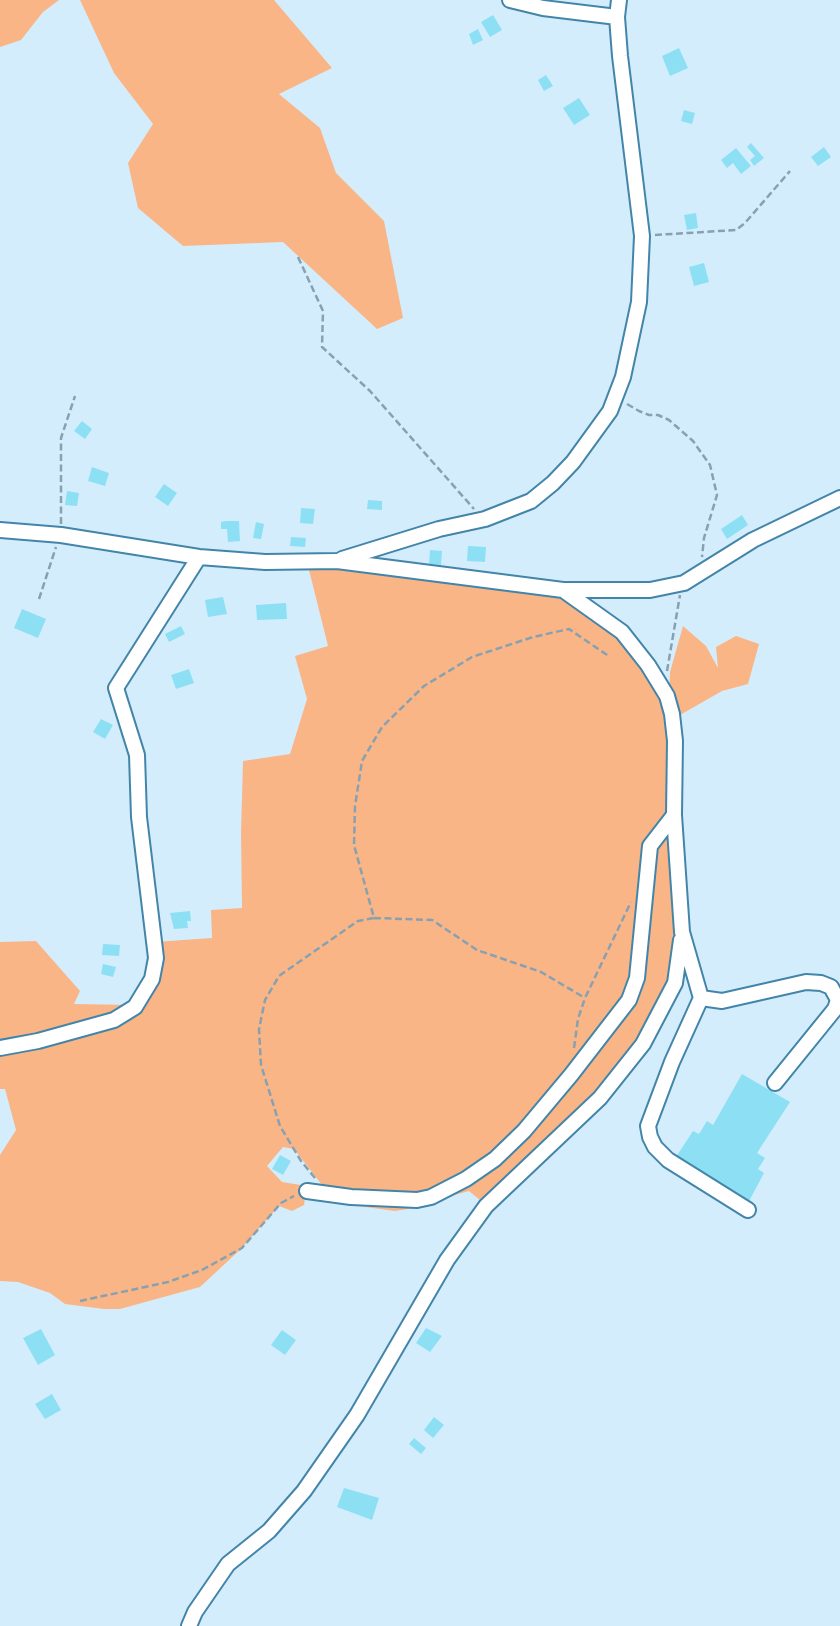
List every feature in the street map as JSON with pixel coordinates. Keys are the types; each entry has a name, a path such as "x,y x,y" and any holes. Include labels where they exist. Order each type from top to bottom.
{"street":[{"path":"510,0 543,8 603,13 617,17"},
{"path":"337,561 439,529 485,519 531,501 553,483 591,439 610,411 616,398 639,302 642,236 617,17 619,0"},
{"path":"0,530 61,535 199,557 265,562 337,561 563,590 650,590 671,587 697,577 753,540 840,498"},
{"path":"0,1048 38,1041 114,1020 135,1007 152,979 156,958 139,817 137,755 116,688 199,557"},
{"path":"189,1626 228,1564 269,1531 304,1491 357,1415 447,1260 486,1206 600,1098 643,1044 675,983 682,932 674,815 675,741 667,696 646,662 622,632 563,590"},
{"path":"307,1191 364,1198 417,1200 431,1197 466,1179 495,1159 524,1131 629,1000 637,978 650,846 674,815"},
{"path":"682,932 701,998 672,1062 648,1126 650,1137 655,1147 668,1160 748,1210"},
{"path":"701,998 722,1001 806,982 821,983 834,990 838,1000 835,1009 775,1083"}],"path":[{"path":"642,236 736,230 790,171"},
{"path":"298,257 323,311 321,347 370,391 416,446 485,519"},
{"path":"39,599 61,535 61,438 75,396"},
{"path":"616,398 639,411 669,420 693,441 710,465 717,495 704,538 697,577"},
{"path":"667,696 667,664 681,593"},
{"path":"374,918 354,845 355,806 362,761 382,727 424,686 472,657 533,637 569,629 610,657"},
{"path":"574,1049 578,1019 585,998 634,897"},
{"path":"324,1192 280,1126 261,1065 259,1029 265,1000 279,976 358,921 374,918 432,920 477,950 541,972 585,998"},
{"path":"80,1301 168,1282 202,1270 242,1248 281,1203 307,1191"}],"shaded area":[{"path":"0,0 59,0 43,12 21,40 0,47"},
{"path":"80,0 274,0 332,68 279,94 320,128 336,173 384,221 403,318 377,329 283,242 183,246 138,208 128,163 153,124 114,73"},
{"path":"334,566 558,594 612,626 645,661 670,730 681,930 664,1002 600,1097 486,1205 469,1191 447,1197 433,1205 395,1211 336,1203 294,1149 283,1147 267,1166 282,1182 307,1186 304,1205 292,1211 279,1206 242,1248 200,1287 120,1309 104,1309 65,1304 50,1293 18,1282 0,1281 0,1155 16,1130 5,1089 0,1089 0,942 36,941 80,991 74,1004 131,1005 149,977 155,942 212,938 211,910 242,908 243,761 290,754 307,699 295,656 328,646 309,570"},
{"path":"683,626 706,646 718,668 716,647 736,636 759,644 748,684 722,691 673,719 669,699 670,672"}],"building":[{"path":"493,15 502,30 490,37 481,22"},
{"path":"478,29 483,40 473,45 469,34"},
{"path":"679,48 688,68 670,76 662,56"},
{"path":"546,75 553,86 544,91 538,80"},
{"path":"579,98 590,115 574,125 563,108"},
{"path":"684,110 695,113 692,124 681,121"},
{"path":"751,143 764,158 754,166 750,160 755,156 747,147"},
{"path":"824,147 831,157 818,166 811,157"},
{"path":"736,148 751,166 741,174 733,163 727,168 721,160"},
{"path":"696,213 698,228 687,230 684,215"},
{"path":"704,263 709,282 694,286 689,267"},
{"path":"82,421 92,429 85,439 74,431"},
{"path":"92,467 109,473 105,486 88,481"},
{"path":"164,484 177,493 168,506 155,497"},
{"path":"67,491 79,493 77,506 65,505"},
{"path":"368,500 382,501 382,510 367,509"},
{"path":"301,508 315,509 313,524 300,523"},
{"path":"742,515 748,525 727,539 721,529"},
{"path":"239,521 240,541 228,542 227,529 221,529 221,522"},
{"path":"256,522 264,524 261,539 253,538"},
{"path":"291,537 306,538 305,547 290,546"},
{"path":"468,546 486,547 485,562 467,561"},
{"path":"430,550 442,551 441,565 429,564"},
{"path":"223,597 227,614 208,617 205,600"},
{"path":"286,603 287,619 257,620 256,605"},
{"path":"22,609 46,619 38,638 14,628"},
{"path":"181,626 185,634 169,642 165,634"},
{"path":"189,669 194,683 176,689 171,675"},
{"path":"101,719 113,725 105,739 93,732"},
{"path":"190,911 191,921 187,921 188,928 174,929 170,913"},
{"path":"103,944 120,945 119,956 102,955"},
{"path":"103,964 116,967 113,977 101,974"},
{"path":"742,1074 790,1102 757,1153 765,1158 758,1169 764,1173 747,1205 674,1160 693,1131 699,1134 707,1121 713,1125"},
{"path":"280,1155 291,1161 283,1175 272,1169"},
{"path":"426,1328 442,1336 430,1352 416,1343"},
{"path":"41,1329 55,1355 38,1365 23,1338"},
{"path":"282,1330 296,1340 285,1355 271,1345"},
{"path":"52,1394 61,1410 45,1419 35,1404"},
{"path":"434,1417 444,1425 433,1438 424,1430"},
{"path":"414,1438 426,1448 421,1454 409,1444"},
{"path":"344,1488 379,1498 372,1520 337,1507"}]}
